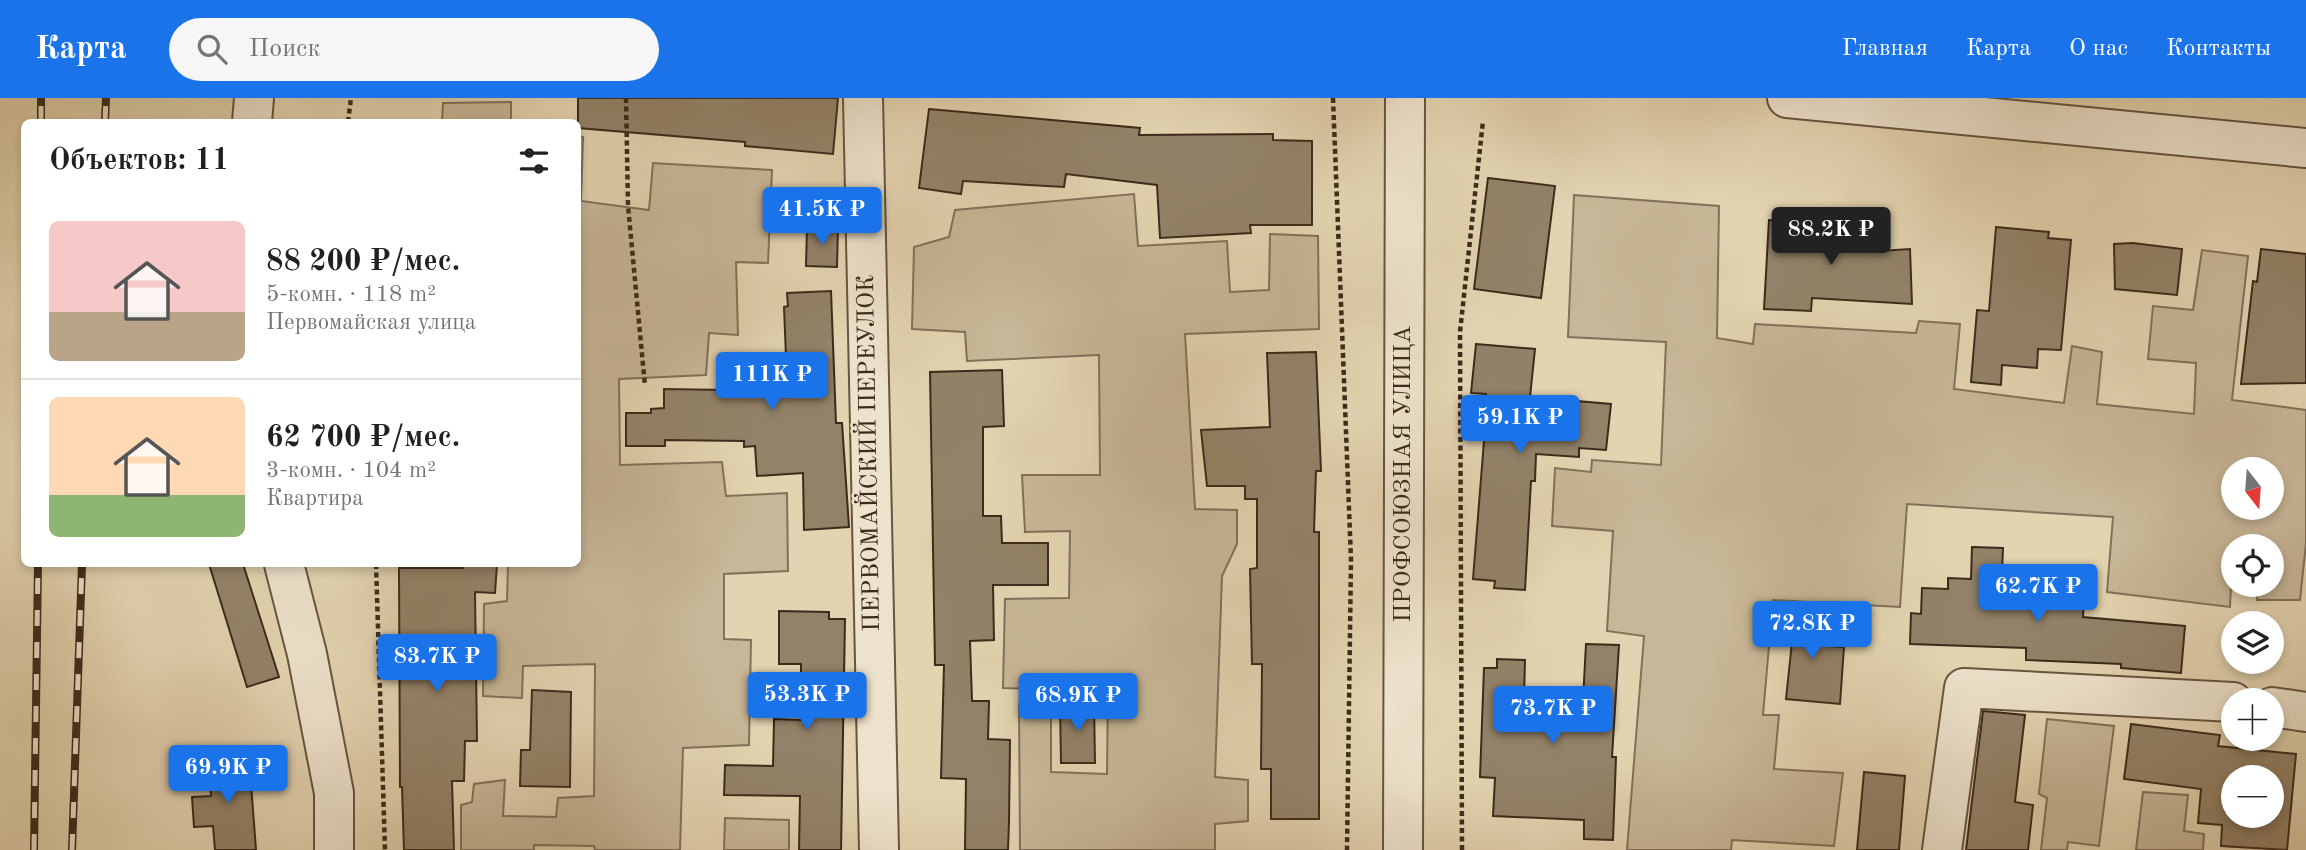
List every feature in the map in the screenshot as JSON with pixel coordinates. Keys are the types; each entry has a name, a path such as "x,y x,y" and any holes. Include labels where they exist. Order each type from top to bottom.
{"street":[{"path":"252,119 254,98"},
{"name":"ПЕРВОМАЙСКИЙ ПЕРЕУЛОК","path":"863,98 880,850"},
{"name":"ПРОФСОЮЗНАЯ УЛИЦА","path":"1403,850 1405,98"},
{"path":"1787,98 2306,148"},
{"path":"285,567 307,654 334,793 334,850"},
{"path":"1942,850 1964,688 2221,701"},
{"path":"2284,709 2306,712"}],"path":[{"path":"348,119 351,98"},
{"path":"626,98 628,206 645,386"},
{"path":"1333,98 1351,560 1347,850"},
{"path":"1462,850 1464,605 1460,332 1483,121"},
{"path":"376,567 384,850"}],"shaded area":[{"path":"511,102 511,119 442,119 443,103"},
{"path":"581,137 583,137 581,201"},
{"path":"653,163 772,170 768,263 736,262 738,335 709,333 706,375 619,379 620,465 722,462 726,496 787,493 788,571 724,574 724,639 751,640 749,745 683,748 680,850 595,850 594,846 534,845 534,850 461,850 461,805 472,802 474,784 505,780 503,816 556,817 558,798 594,796 595,664 523,666 522,698 483,696 484,604 507,601 508,567 581,567 581,201 649,210"},
{"path":"1134,194 1138,246 1227,241 1230,292 1269,290 1270,234 1318,236 1319,329 1185,334 1195,509 1237,510 1237,544 1222,576 1215,777 1248,780 1248,821 1215,824 1215,850 1020,850 1019,704 1051,705 1051,772 1107,774 1108,691 1003,688 1005,599 1069,598 1070,531 1025,532 1022,475 1100,475 1099,355 967,361 965,332 912,329 914,247 949,237 955,210"},
{"path":"1574,195 1719,206 1717,338 1753,344 1755,324 1916,333 1919,321 1960,324 1954,389 2064,403 2072,346 2102,352 2097,404 2194,414 2196,363 2148,359 2153,306 2193,310 2202,250 2248,256 2232,400 2306,410 2306,543 2300,600 2257,600 2257,597 2284,597 2284,534 2221,534 2221,597 2230,597 2230,607 2107,592 2113,517 1907,504 1900,607 1773,600 1763,715 1779,715 1774,769 1843,773 1834,846 1732,840 1731,850 1627,850 1644,636 1607,631 1613,531 1552,526 1555,468 1591,472 1592,460 1661,465 1666,342 1568,337"},
{"path":"2047,719 2114,726 2099,846 2068,842 2067,850 2041,850 2047,798 2039,794"},
{"path":"2143,792 2188,795 2184,831 2204,834 2203,850 2136,850"},
{"path":"725,818 789,820 789,850 724,850"}],"building":[{"path":"578,98 838,98 833,154 745,146 745,142 581,128 581,119 578,119"},
{"path":"929,109 1140,128 1139,135 1273,134 1273,140 1312,141 1312,225 1250,225 1251,233 1160,238 1157,185 1066,174 1064,187 963,181 961,194 919,188"},
{"path":"1488,178 1555,186 1541,298 1474,289"},
{"path":"1769,220 1866,226 1864,252 1910,249 1912,304 1812,298 1811,311 1764,309"},
{"path":"807,227 838,227 837,267 806,266"},
{"path":"1996,227 2049,232 2048,238 2071,240 2061,350 2038,349 2037,368 2002,365 2001,385 1971,382 1977,310 1989,311"},
{"path":"2133,243 2182,249 2177,295 2115,289 2114,244"},
{"path":"2261,249 2306,254 2306,383 2241,384 2253,281 2257,282"},
{"path":"831,291 836,423 842,423 849,527 804,530 803,473 757,476 755,446 744,447 744,441 665,440 665,446 626,446 626,413 651,413 651,409 664,408 664,389 728,390 728,356 786,357 784,307 788,306 787,293"},
{"path":"1476,344 1535,349 1530,397 1611,404 1606,450 1579,448 1579,457 1536,454 1535,481 1531,481 1525,590 1494,588 1495,581 1473,579 1487,403 1486,394 1471,393"},
{"path":"1316,352 1321,471 1316,471 1314,532 1319,532 1319,819 1271,819 1271,769 1261,769 1262,664 1252,664 1250,569 1257,568 1257,499 1245,499 1245,486 1207,486 1201,430 1270,427 1267,353"},
{"path":"1002,370 1004,426 983,427 983,516 1001,516 1002,543 1048,543 1048,585 993,585 994,640 970,641 972,701 989,701 988,739 1010,740 1009,822 1008,850 965,850 966,779 941,778 944,665 935,665 930,372"},
{"path":"1972,547 2003,548 2001,595 2084,598 2083,617 2185,626 2181,673 2121,668 2121,664 2026,660 2026,648 1910,644 1911,613 1921,614 1922,588 1948,589 1948,578 1971,579"},
{"path":"210,567 244,567 279,677 247,687"},
{"path":"497,567 495,593 475,592 477,741 465,741 464,781 452,781 454,850 404,850 400,787 399,568"},
{"path":"779,611 829,612 829,619 845,619 841,850 799,850 800,796 724,795 725,765 773,766 774,719 801,720 801,664 779,664"},
{"path":"1785,613 1828,618 1825,646 1844,647 1840,704 1786,699 1792,642 1782,641"},
{"path":"1586,644 1619,645 1612,757 1616,757 1613,840 1584,839 1584,820 1493,816 1495,778 1480,777 1484,668 1497,668 1497,659 1525,660 1524,697 1583,700"},
{"path":"532,690 571,692 570,787 520,786 521,750 530,750"},
{"path":"1060,703 1094,703 1095,763 1061,763"},
{"path":"1983,711 2025,715 2015,802 2033,805 2028,850 1966,850"},
{"path":"2131,724 2220,735 2218,746 2221,746 2221,751 2296,754 2287,850 2221,846 2222,828 2284,828 2284,765 2221,765 2221,825 2198,823 2201,789 2124,779"},
{"path":"249,757 256,850 215,850 213,826 194,827 192,797 211,796 208,760"},
{"path":"1864,772 1905,776 1899,850 1857,850"}],"railway":[{"path":"41,98 41,119"},
{"path":"105,119 106,98"},
{"path":"34,850 38,567"},
{"path":"72,850 82,567"}]}
